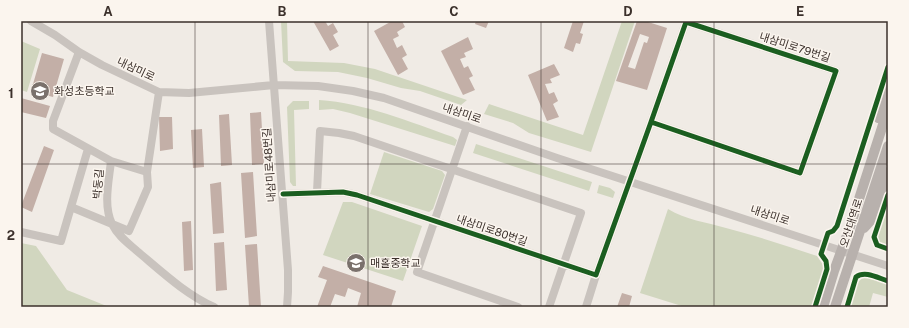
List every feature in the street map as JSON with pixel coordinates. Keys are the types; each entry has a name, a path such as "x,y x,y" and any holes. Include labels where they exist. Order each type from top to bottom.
{"main road":[{"path":"849,230 848,213 888,86"},
{"name":"오산대역로","path":"822,307 849,230 888,109"},
{"name":"오산대역로","path":"836,307 888,146"},
{"path":"860,233 873,218 888,172"}],"street":[{"name":"내삼미로","path":"31,21 102,65 159,92 189,93 274,85 318,86 353,91 384,98 557,158 888,266"},
{"name":"내삼미로48번길","path":"270,21 288,278 287,307"},
{"name":"내삼미로79번길","path":"631,181 685,21 836,71 800,173 651,122"},
{"name":"박동길","path":"79,52 53,122 53,129 111,161 107,207 112,224 118,234 155,266 191,294 214,307"},
{"path":"71,207 130,231 148,187 147,172 159,92"},
{"path":"467,126 417,272 518,307"},
{"path":"317,192 320,131 354,136 581,213 549,307"},
{"path":"21,232 61,241 88,149"},
{"path":"111,161 147,172"},
{"path":"586,307 631,181"},
{"name":"내삼미로80번길","path":"282,194 343,192 357,195 596,276"}],"green space":[{"path":"281,21 287,21 288,61 344,63 375,69 467,100 461,105 420,91 401,88 367,78 338,72 295,71 283,62"},
{"path":"622,21 635,21 591,152 529,133 513,123 484,114 489,104 583,135"},
{"path":"21,41 40,49 27,92 21,90"},
{"path":"319,100 370,109 420,125 453,137 457,140 455,146 350,113 333,109 319,110"},
{"path":"293,101 309,101 309,109 294,110 296,186 293,186 290,182 287,107"},
{"path":"476,144 592,182 589,191 473,153"},
{"path":"384,152 442,171 445,175 433,209 429,212 370,194"},
{"path":"599,185 610,188 615,192 613,198 597,193"},
{"path":"888,201 888,248 880,245 877,235"},
{"path":"343,202 352,202 422,226 403,281 323,255"},
{"path":"668,209 689,218 749,234 817,256 825,268 813,307 685,307 640,293"},
{"path":"21,243 36,246 67,290 109,307 21,307"},
{"path":"865,276 888,284 888,297 873,293 869,307 850,307 858,282"}],"building":[{"path":"313,21 325,21 328,26 333,23 338,32 333,35 339,46 330,51"},
{"path":"392,21 402,21 405,27 397,32 399,36 393,39 397,48 402,45 407,55 402,58 408,69 398,75 374,31"},
{"path":"476,21 489,21 486,28 475,24"},
{"path":"573,21 584,21 580,33 583,34 580,44 576,43 573,52 564,48"},
{"path":"637,21 645,21 667,28 647,90 616,81","holes":["640,34 649,37 647,43 644,42 635,69 628,67"]},
{"path":"468,37 473,49 464,53 466,57 460,59 464,68 468,66 473,76 469,78 475,90 463,95 441,51"},
{"path":"42,53 64,59 53,97 31,91"},
{"path":"554,64 560,75 550,79 552,83 545,84 549,94 554,92 558,101 553,104 559,117 547,121 528,75"},
{"path":"21,98 50,106 46,118 21,112"},
{"path":"261,112 264,164 252,165 250,113"},
{"path":"229,114 232,165 221,166 219,115"},
{"path":"159,117 172,117 173,149 160,151"},
{"path":"202,129 204,167 193,168 191,130"},
{"path":"44,146 54,150 32,212 21,206"},
{"path":"253,172 257,236 245,238 241,173"},
{"path":"221,182 224,233 213,234 210,184"},
{"path":"191,221 193,270 184,271 182,222"},
{"path":"224,242 227,290 216,291 214,243"},
{"path":"257,244 261,307 249,307 245,245"},
{"path":"323,266 396,291 391,307 357,307 361,293 348,288 345,297 335,294 330,307 317,307 327,280 318,277"},
{"path":"622,293 632,296 629,307 617,307"}],"cycle path":[{"path":"283,194 343,192 357,195 596,275 651,122 800,173 836,71 686,22 651,122"},
{"path":"815,307 827,269 826,261 821,254 828,233 833,231 837,226 888,67"},
{"path":"888,195 874,237 877,245 888,249"},
{"path":"847,307 856,277 867,274 888,281"}],"place":[{"name":"화성초등학교","path":"40,91"},
{"name":"매홀중학교","path":"356,263"}]}
